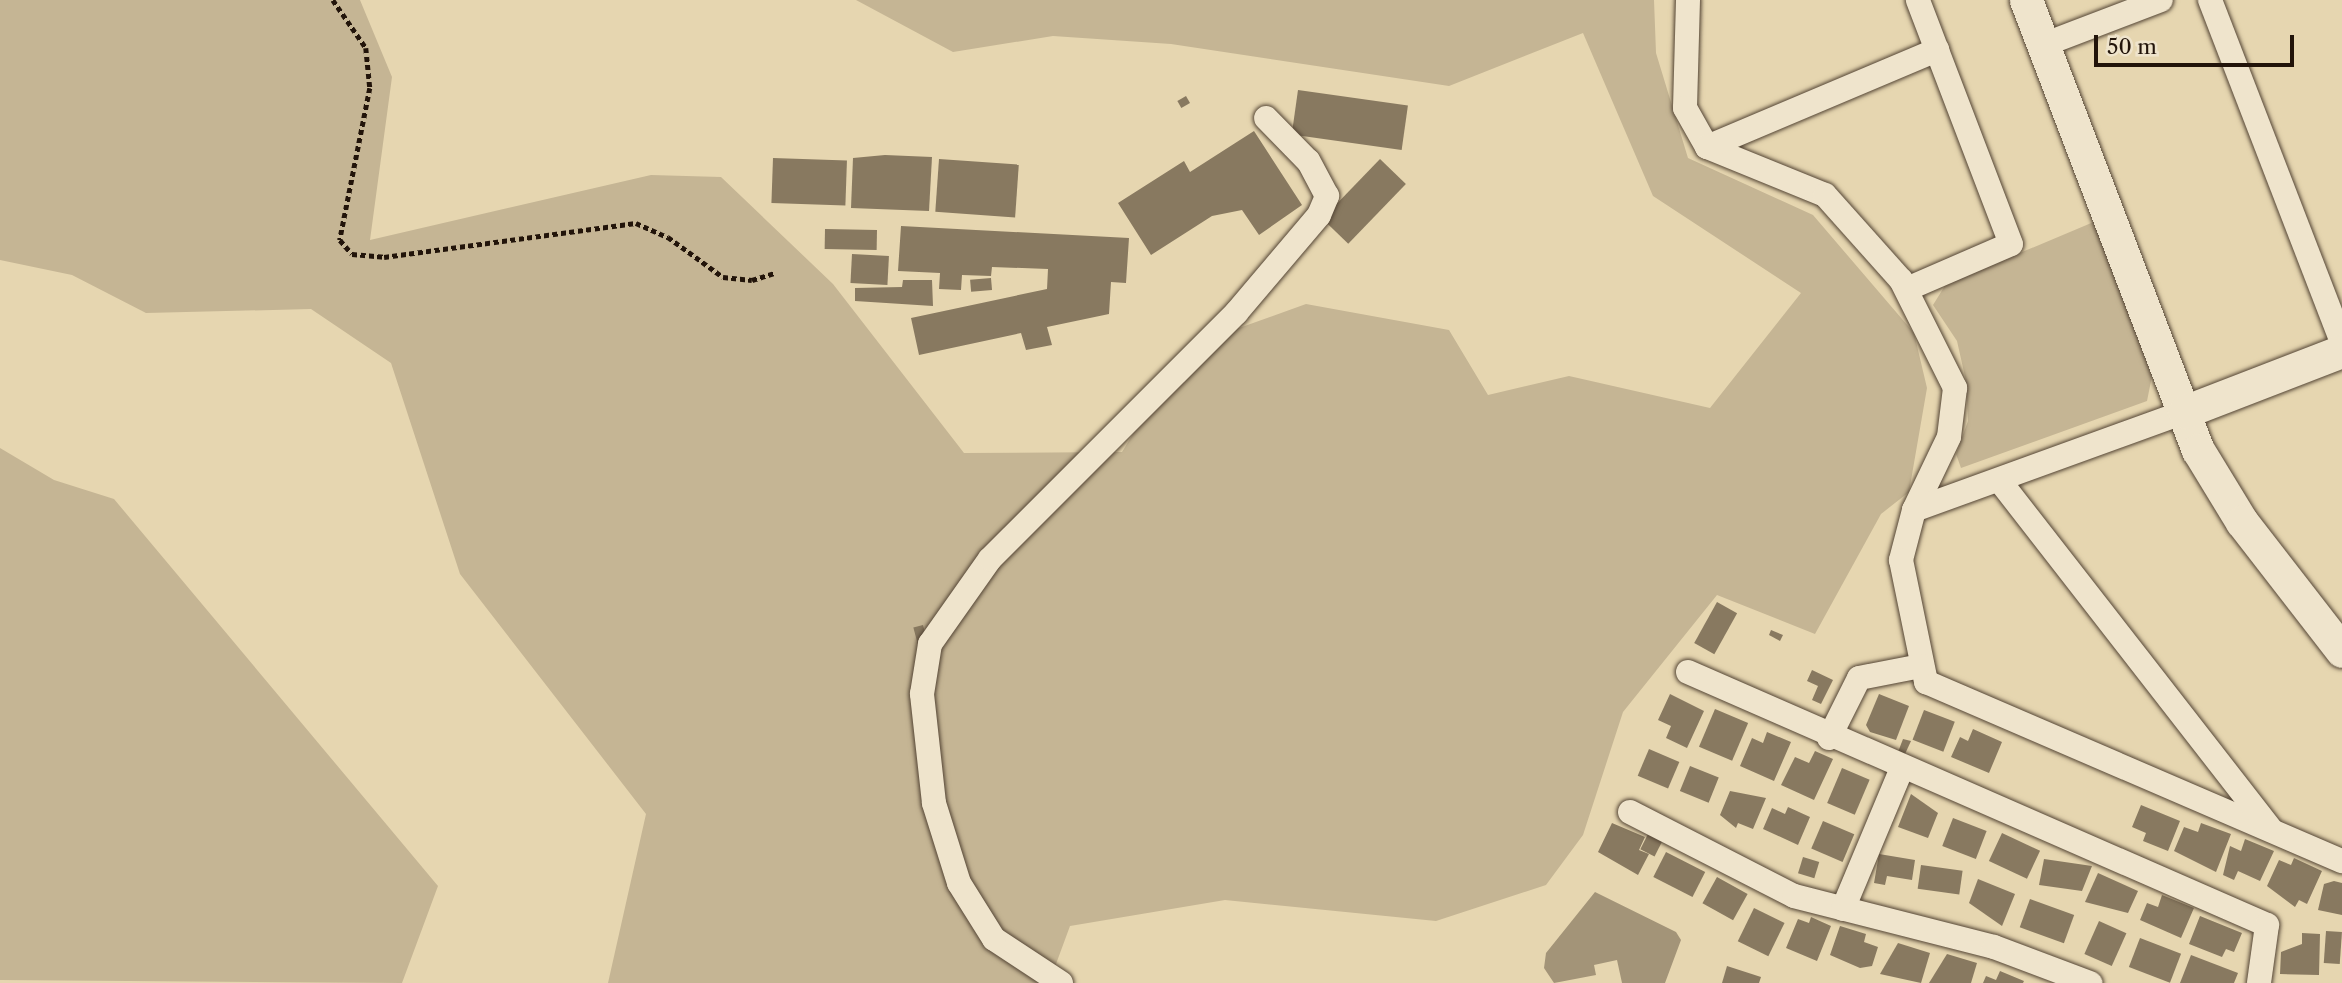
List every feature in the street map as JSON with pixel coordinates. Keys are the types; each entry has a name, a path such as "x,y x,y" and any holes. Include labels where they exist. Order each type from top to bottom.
{"street":[{"path":"1688,0 1685,108 1707,147 1825,195 1907,289 1955,388 1949,437 1914,510 1901,560 1926,682 2342,861"},
{"path":"1907,289 2011,244 1918,0"},
{"path":"2025,0 2184,412 2221,491 2342,651"},
{"path":"2043,45 2161,0"},
{"path":"2210,0 2342,342"},
{"path":"1707,147 1937,50"},
{"path":"1061,983 994,939 959,883 934,803 922,694 930,644 990,559 1236,313 1318,215 1327,197 1308,161 1266,118"},
{"path":"1914,510 2184,412 2342,351"},
{"path":"1999,480 2273,832"},
{"path":"1829,738 1859,678 1921,666"},
{"path":"1688,672 1829,738 2267,925 2259,983"},
{"path":"1843,909 1902,768"},
{"path":"1630,812 1794,895 1994,947 2090,983"}],"path":[{"path":"333,0 366,48 370,88 340,240 352,254 421,253 636,223 668,237 723,277 751,280 775,273"}],"shaded area":[{"path":"0,0 360,0 392,77 370,240 651,175 721,177 833,284 964,453 1122,452 1186,347 1306,304 1449,330 1488,395 1569,376 1710,408 1801,293 1653,196 1583,33 1449,86 1171,44 1053,36 953,52 856,0 1654,0 1656,53 1688,158 1813,215 1914,333 1927,388 1909,492 1881,514 1815,634 1717,595 1623,712 1583,835 1546,885 1436,921 1225,900 1070,926 1049,983 608,983 646,814 460,574 391,363 311,309 146,313 72,275 0,260"},
{"path":"2096,221 2152,376 2147,401 1961,468 1956,454 1968,421 1966,381 1957,341 1933,305 1946,284"},
{"path":"0,448 54,480 114,499 438,886 402,983 0,980"},
{"path":"1595,892 1676,932 1681,940 1665,983 1622,983 1617,960 1594,965 1596,975 1554,983 1544,968 1546,953"}],"building":[{"path":"1298,90 1408,105 1402,150 1292,135"},
{"path":"1186,96 1190,103 1181,108 1177,101"},
{"path":"1254,131 1302,205 1259,235 1242,210 1212,216 1151,255 1118,203 1184,161 1190,172"},
{"path":"885,155 932,157 929,211 851,208 853,158"},
{"path":"773,158 847,161 845,206 771,203"},
{"path":"939,159 1019,165 1015,217 935,212"},
{"path":"1380,159 1406,184 1348,244 1322,219"},
{"path":"901,226 1129,238 1126,283 1111,282 1109,314 1047,327 1052,345 1026,350 1021,333 919,355 911,318 1047,289 1048,269 992,267 991,276 962,275 961,290 939,289 940,273 898,271"},
{"path":"825,229 877,230 877,250 825,249"},
{"path":"852,254 889,256 887,285 850,283"},
{"path":"991,278 992,290 971,292 970,280"},
{"path":"903,280 932,280 933,306 855,301 855,288 902,287"},
{"path":"1717,602 1737,613 1714,654 1694,643"},
{"path":"923,625 927,640 917,643 913,628"},
{"path":"1771,630 1783,635 1780,641 1769,635"},
{"path":"1812,670 1833,680 1821,704 1812,700 1818,686 1807,681"},
{"path":"1670,694 1704,711 1687,748 1666,738 1671,726 1658,720"},
{"path":"1879,694 1909,706 1896,740 1870,732 1866,725"},
{"path":"1715,709 1748,723 1732,761 1699,747"},
{"path":"1924,710 1955,722 1943,752 1913,740"},
{"path":"1973,729 2002,742 1989,773 1951,757 1960,737 1968,741"},
{"path":"1767,732 1791,742 1774,781 1740,766 1752,738 1763,743"},
{"path":"1903,739 1911,741 1905,754 1898,752"},
{"path":"1649,749 1679,762 1668,789 1638,776"},
{"path":"1815,751 1833,759 1814,800 1781,785 1795,757 1809,763"},
{"path":"1690,766 1719,778 1709,803 1680,791"},
{"path":"1842,768 1870,780 1855,815 1827,803"},
{"path":"1730,791 1766,798 1753,829 1738,823 1736,828 1720,815"},
{"path":"1911,794 1938,813 1928,838 1898,827"},
{"path":"2141,805 2180,821 2168,851 2143,841 2146,833 2132,827"},
{"path":"1788,807 1810,817 1798,845 1763,829 1772,808 1785,814"},
{"path":"1953,818 1987,831 1976,859 1942,846"},
{"path":"1823,821 1854,834 1843,862 1811,849"},
{"path":"1612,823 1645,837 1639,850 1649,854 1638,875 1598,852"},
{"path":"2201,823 2231,834 2216,872 2174,851 2184,827 2198,832"},
{"path":"2002,833 2040,851 2027,879 1989,861"},
{"path":"1648,834 1662,841 1655,856 1640,849"},
{"path":"2245,839 2274,851 2260,881 2238,871 2234,880 2223,875 2230,846 2241,851"},
{"path":"1666,852 1705,872 1692,897 1653,877"},
{"path":"1879,854 1915,860 1912,880 1887,876 1885,885 1874,883"},
{"path":"1803,857 1819,862 1814,878 1798,873"},
{"path":"2294,858 2322,871 2307,904 2299,900 2295,907 2267,886 2279,860 2291,865"},
{"path":"2044,859 2092,866 2082,891 2039,885"},
{"path":"1921,865 1963,871 1959,895 1918,889"},
{"path":"2098,873 2138,891 2128,913 2085,902"},
{"path":"1717,877 1748,894 1733,920 1702,903"},
{"path":"1978,879 2015,894 2002,926 1969,903"},
{"path":"2334,881 2342,883 2342,915 2318,910 2324,884"},
{"path":"2162,895 2194,908 2181,938 2140,920 2147,903 2158,907"},
{"path":"2030,899 2074,915 2064,943 2020,927"},
{"path":"1754,908 1785,923 1768,956 1738,941"},
{"path":"2200,916 2242,933 2234,952 2226,949 2222,957 2189,944"},
{"path":"1811,917 1831,926 1817,961 1786,948 1798,919 1809,923"},
{"path":"2099,921 2126,933 2112,966 2084,954"},
{"path":"1840,926 1866,934 1864,942 1878,947 1872,966 1860,968 1830,955"},
{"path":"2326,931 2342,932 2340,964 2324,963"},
{"path":"2302,933 2320,934 2319,975 2280,974 2281,952 2302,944"},
{"path":"2140,938 2181,954 2170,983 2129,967"},
{"path":"1898,943 1930,953 1921,983 1880,974"},
{"path":"1947,954 1977,963 1971,983 1929,983"},
{"path":"2191,955 2238,973 2234,983 2180,983"},
{"path":"1727,966 1761,977 1759,983 1722,983"},
{"path":"2000,971 2024,981 1983,983 1986,976 1996,980"}]}
